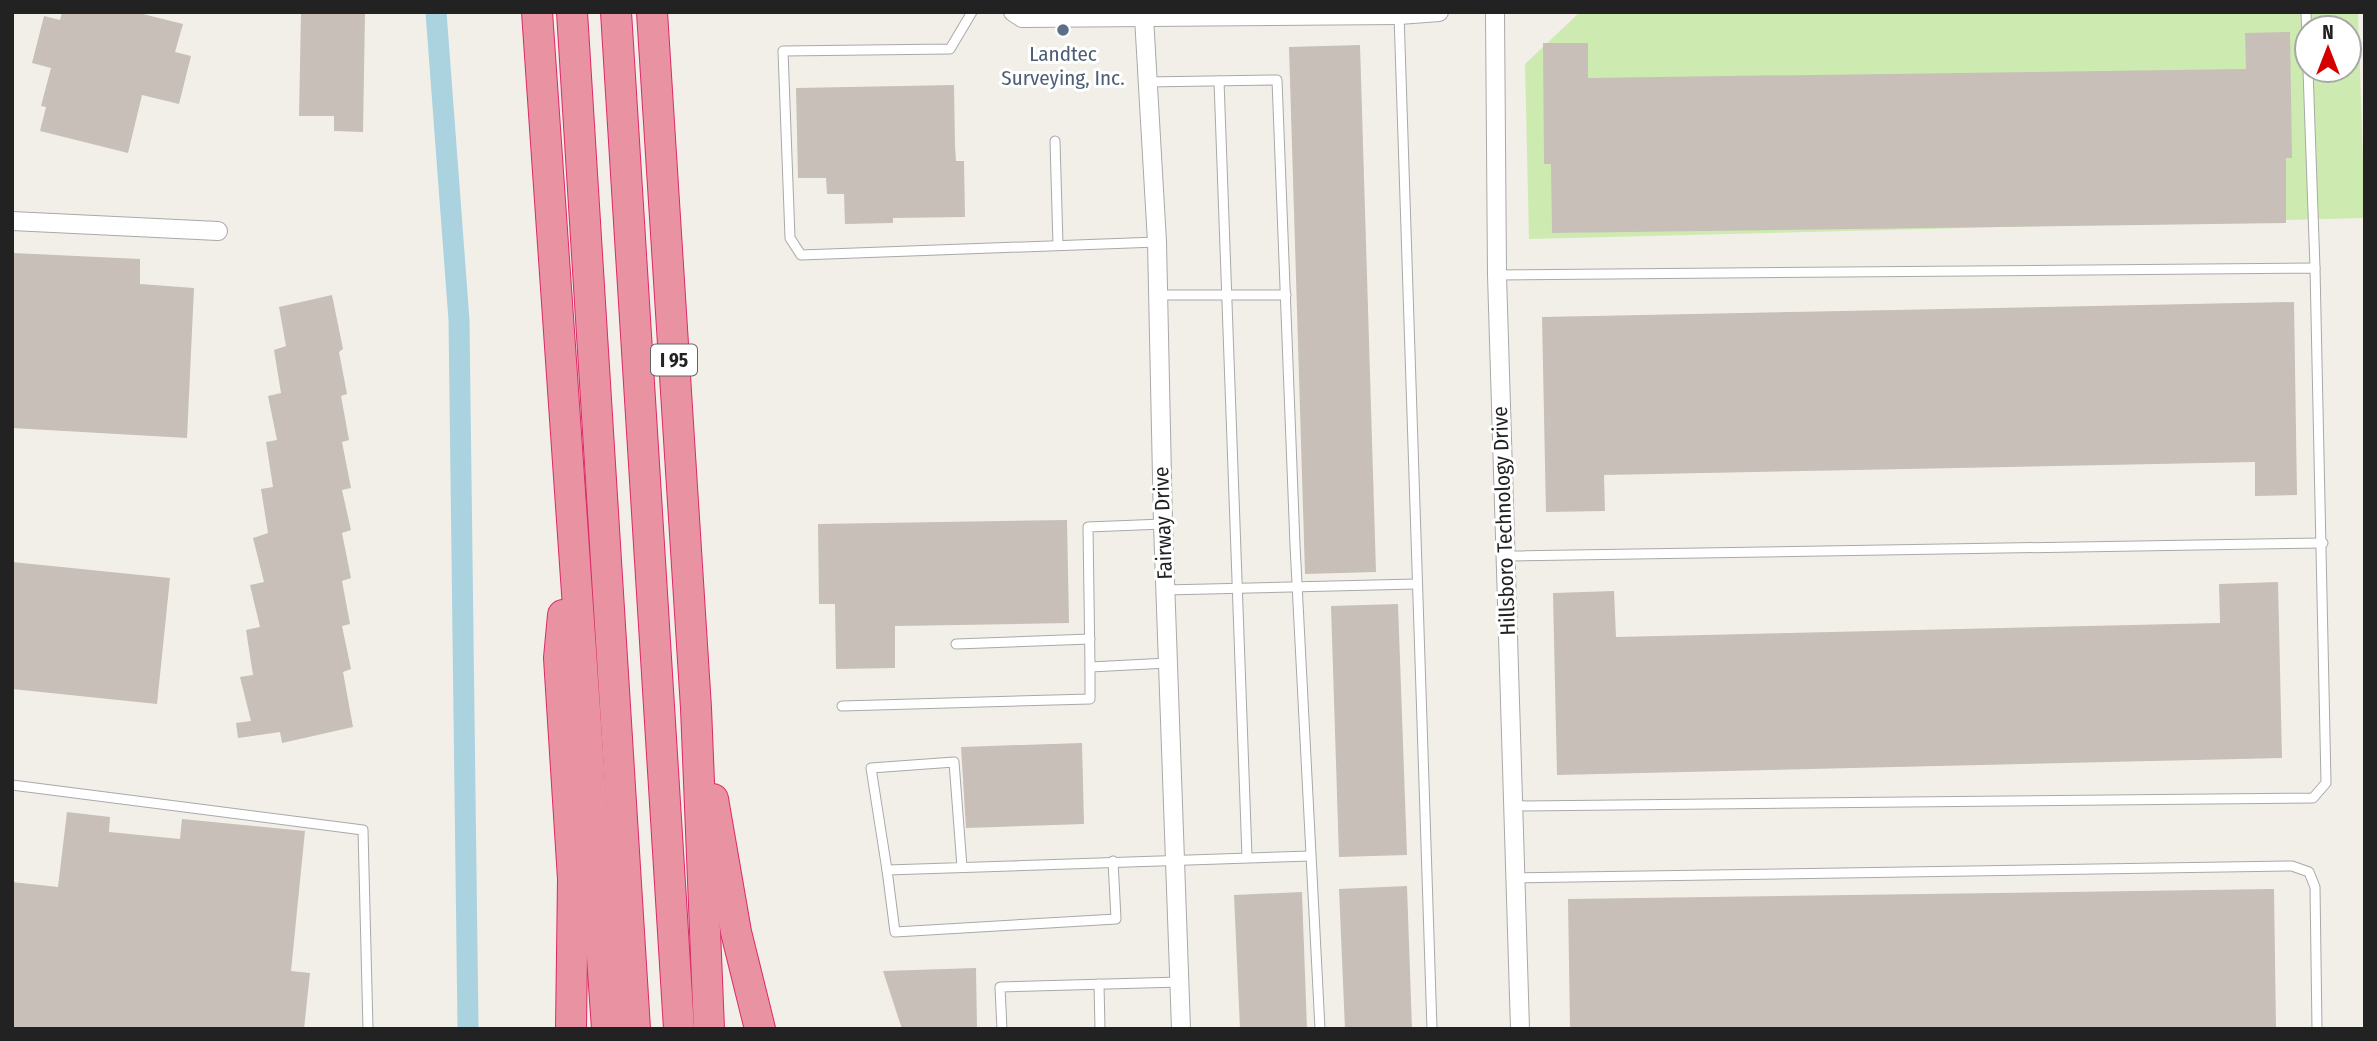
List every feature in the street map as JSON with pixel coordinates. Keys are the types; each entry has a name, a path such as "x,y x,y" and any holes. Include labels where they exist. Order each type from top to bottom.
{"highway":[{"path":"537,12 607,1029"},
{"path":"572,12 635,1029"},
{"path":"616,12 679,1029"},
{"name":"I 95","path":"652,12 696,708 709,1029"},
{"path":"571,1029 575,913 559,658 573,521"},
{"path":"696,708 736,932 760,1029"}],"street":[{"path":"1013,12 1022,18 1439,12"},
{"name":"Hillsboro Technology Drive","path":"1495,12 1497,275 1520,1029"},
{"name":"Fairway Drive","path":"1144,17 1157,242 1165,590 1181,1029"},
{"path":"12,220 218,230"}],"lane":[{"path":"972,12 950,49 783,51 790,238 801,254 1157,242"},
{"path":"1399,14 1432,1029"},
{"path":"1146,82 1277,80 1297,587 1320,1029"},
{"path":"1219,81 1247,857"},
{"path":"1513,806 2313,798 2326,783 2323,543 2308,84"},
{"path":"1055,141 1058,245"},
{"path":"1497,275 2315,268"},
{"path":"1158,295 1286,295"},
{"path":"842,706 1090,699 1087,527 1163,524"},
{"path":"1506,556 2323,543"},
{"path":"1165,590 1416,584"},
{"path":"956,644 1090,639"},
{"path":"1090,667 1168,663"},
{"path":"962,867 954,762 871,768 895,932 1116,919 1113,861"},
{"path":"12,785 363,830 368,1029"},
{"path":"887,870 1311,856"},
{"path":"1515,878 2292,866 2309,872 2315,887 2317,1029"},
{"path":"1002,1029 1000,987 1180,982"},
{"path":"1099,984 1100,1029"}],"green space":[{"path":"1580,12 2358,12 2293,14 2293,84 2360,84 2365,218 1529,239 1525,64"}],"building":[{"path":"62,12 135,12 183,24 175,52 191,56 179,104 142,95 128,153 40,131 46,107 41,106 51,68 32,63 44,16 60,20"},
{"path":"301,12 365,12 363,132 334,131 334,116 299,116"},
{"path":"2290,32 2292,158 2286,158 2286,223 1552,233 1551,164 1544,164 1543,43 1588,43 1588,78 2246,69 2245,33"},
{"path":"1360,45 1376,572 1305,574 1289,47"},
{"path":"954,85 956,161 964,161 965,217 893,218 893,223 845,224 844,194 827,194 826,178 798,178 796,88"},
{"path":"13,253 140,259 140,284 194,288 187,438 12,428"},
{"path":"332,295 343,349 339,352 347,394 341,396 349,440 342,442 351,488 342,490 351,530 342,533 351,578 342,581 350,624 342,626 351,669 343,672 353,727 282,743 280,732 238,738 236,723 251,721 240,677 253,675 246,630 260,627 250,585 264,582 253,538 268,533 261,489 273,487 266,442 277,440 268,396 281,393 274,350 286,346 279,307"},
{"path":"2294,302 2297,495 2255,496 2255,462 1604,475 1605,511 1546,512 1542,317"},
{"path":"1067,520 1069,623 895,626 895,668 836,669 835,604 819,604 818,524"},
{"path":"12,562 170,578 157,704 12,689"},
{"path":"2278,582 2282,758 1557,775 1553,593 1614,591 1616,637 2220,623 2219,584"},
{"path":"1398,604 1407,855 1339,857 1331,606"},
{"path":"1082,743 1084,824 966,828 961,747"},
{"path":"67,812 110,817 109,832 180,839 182,819 305,831 291,971 310,973 304,1029 12,1029 12,882 58,887"},
{"path":"1407,886 1412,1029 1345,1029 1339,889"},
{"path":"2274,889 2276,1029 1570,1029 1568,899"},
{"path":"1302,892 1307,1029 1240,1029 1234,895"},
{"path":"976,968 977,1029 902,1029 883,971"}],"waterway":[{"path":"436,12 459,320 468,1029"}],"place":[{"name":"Landtec Surveying, Inc.","path":"1063,30"}]}
